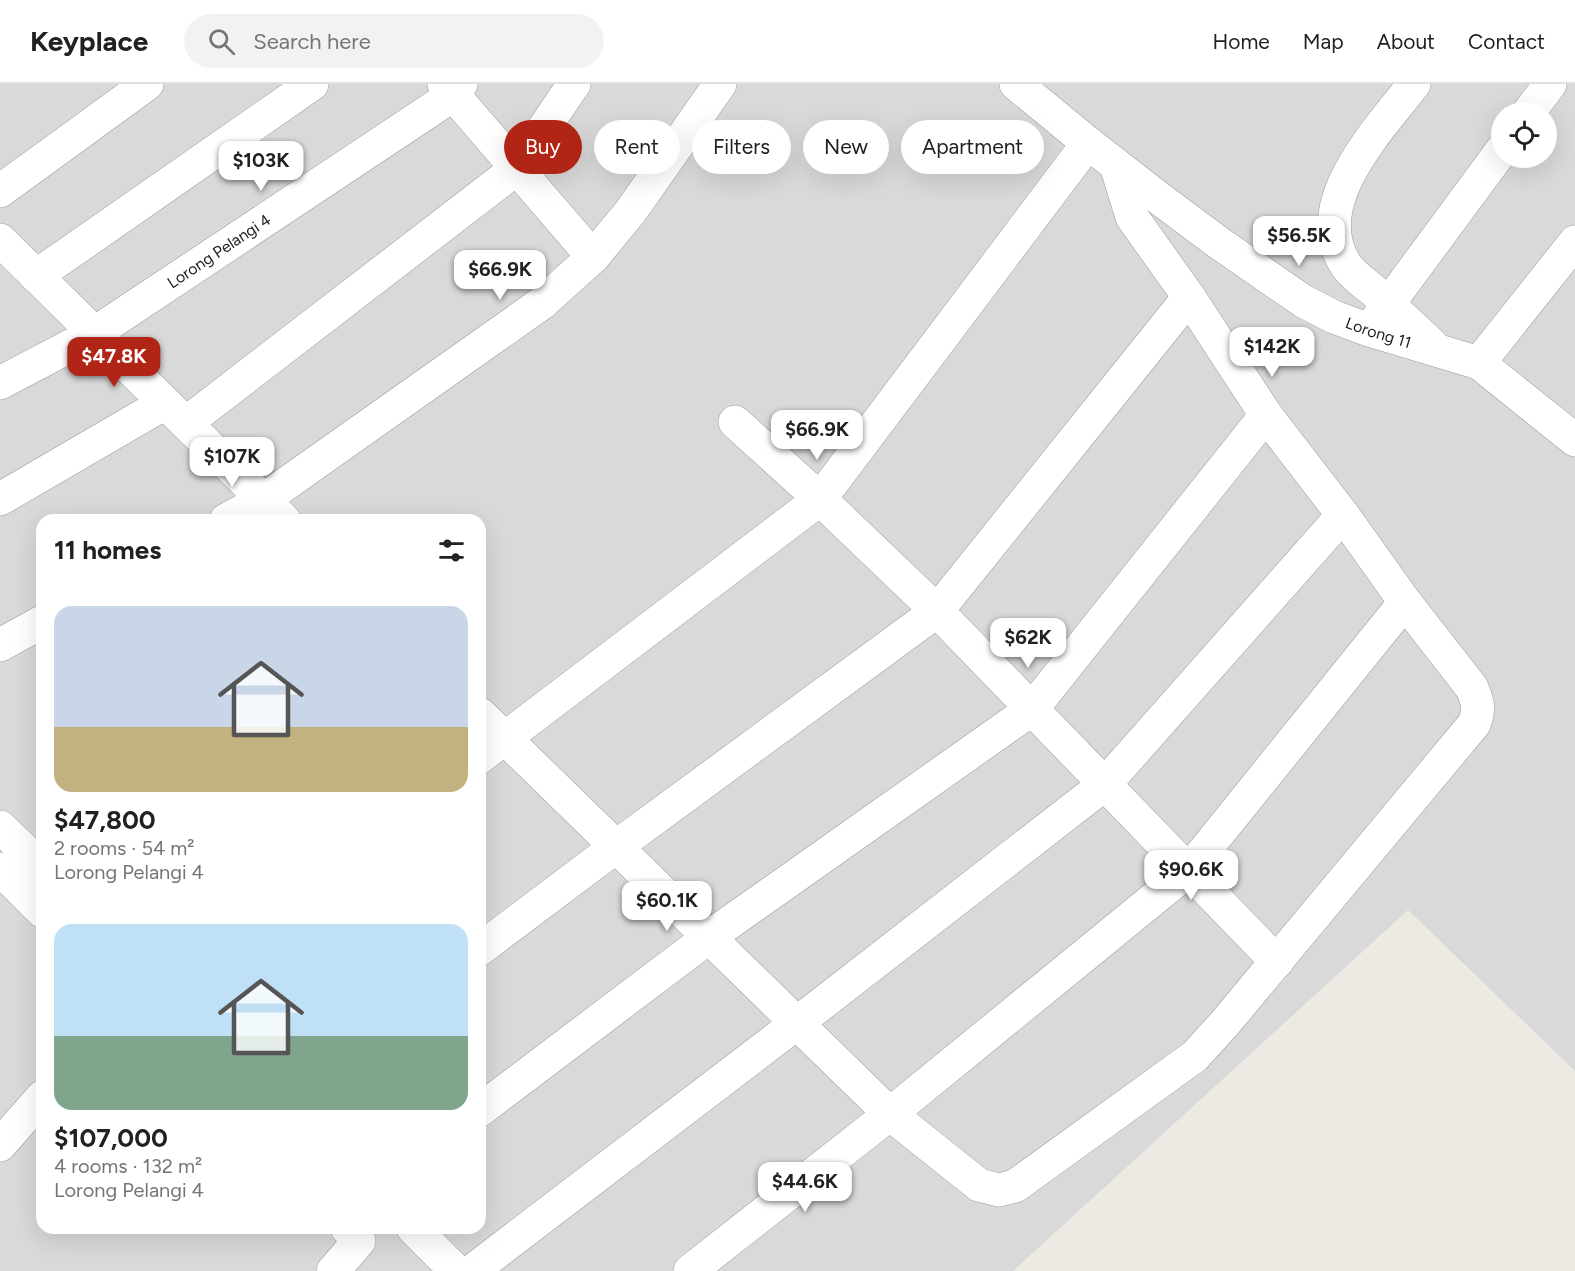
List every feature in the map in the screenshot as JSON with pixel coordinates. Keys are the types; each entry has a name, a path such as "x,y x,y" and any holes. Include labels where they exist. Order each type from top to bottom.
{"street":[{"path":"0,191 109,94 147,84"},
{"path":"36,276 312,84"},
{"path":"549,120 574,84"},
{"path":"254,514 273,510 542,303 594,258 631,211 720,84"},
{"name":"Lorong 11","path":"1016,84 1116,165 1219,243 1303,301 1334,317 1369,330 1479,363 1575,440"},
{"path":"1414,84 1354,163 1342,186 1334,228 1337,248 1348,268 1439,351"},
{"path":"1536,102 1550,84"},
{"path":"453,88 504,154"},
{"name":"Lorong Pelangi 4","path":"0,382 94,333 453,88"},
{"path":"492,748 820,499 1088,143"},
{"path":"486,731 492,748 617,846 890,1114 979,1185 999,1191 1015,1186 1195,1056 1277,962 1474,724 1479,709 1478,700 1472,688 1266,415 1189,297 1132,217 1116,165"},
{"path":"1369,330 1491,165"},
{"path":"0,499 175,413 509,174"},
{"path":"520,174 594,258"},
{"path":"0,240 273,510"},
{"path":"1479,363 1575,242"},
{"path":"486,944 937,611 1189,297"},
{"path":"486,1105 709,937 1032,709 1266,415"},
{"path":"735,422 820,499 937,611 1277,962"},
{"path":"471,1271 797,1023 1105,784 1343,515"},
{"path":"690,1271 890,1114 1189,870 1405,602"},
{"path":"0,645 36,625"},
{"path":"0,827 36,861"},
{"path":"0,869 36,905"},
{"path":"0,1145 36,1104"},
{"path":"333,1271 359,1241 353,1234"},
{"path":"419,1234 456,1271"}],"shaded area":[{"path":"0,84 1575,84 1575,1071 1408,910 1013,1271 0,1271"}]}
